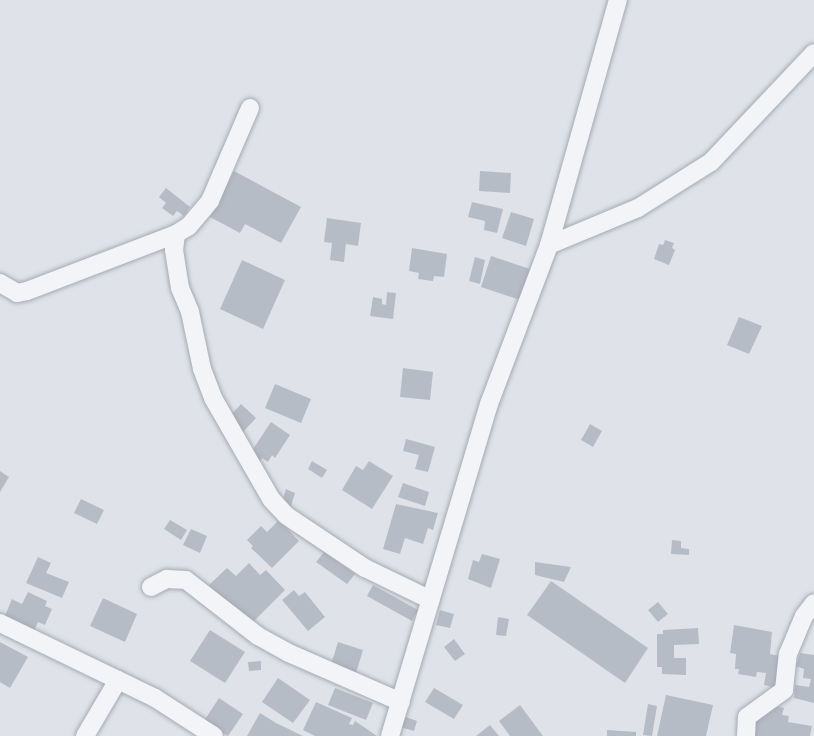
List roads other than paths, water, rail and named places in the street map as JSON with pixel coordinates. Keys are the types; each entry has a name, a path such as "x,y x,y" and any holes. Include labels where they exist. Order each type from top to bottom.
{"street":[{"path":"390,736 489,404 549,245 618,0"},
{"path":"549,245 638,208 711,162 814,53"},
{"path":"0,283 17,293 27,291 176,234 189,226 210,201 250,108"},
{"path":"176,234 174,250 176,268 190,312 202,369 227,426 271,499 287,516 333,548 365,568 431,600"},
{"path":"151,587 167,579 186,580 252,631 289,653 401,702"},
{"path":"746,736 747,717 784,690 788,654 804,616 814,603"},
{"path":"0,623 162,702 214,736"},
{"path":"85,736 118,680"}]}
